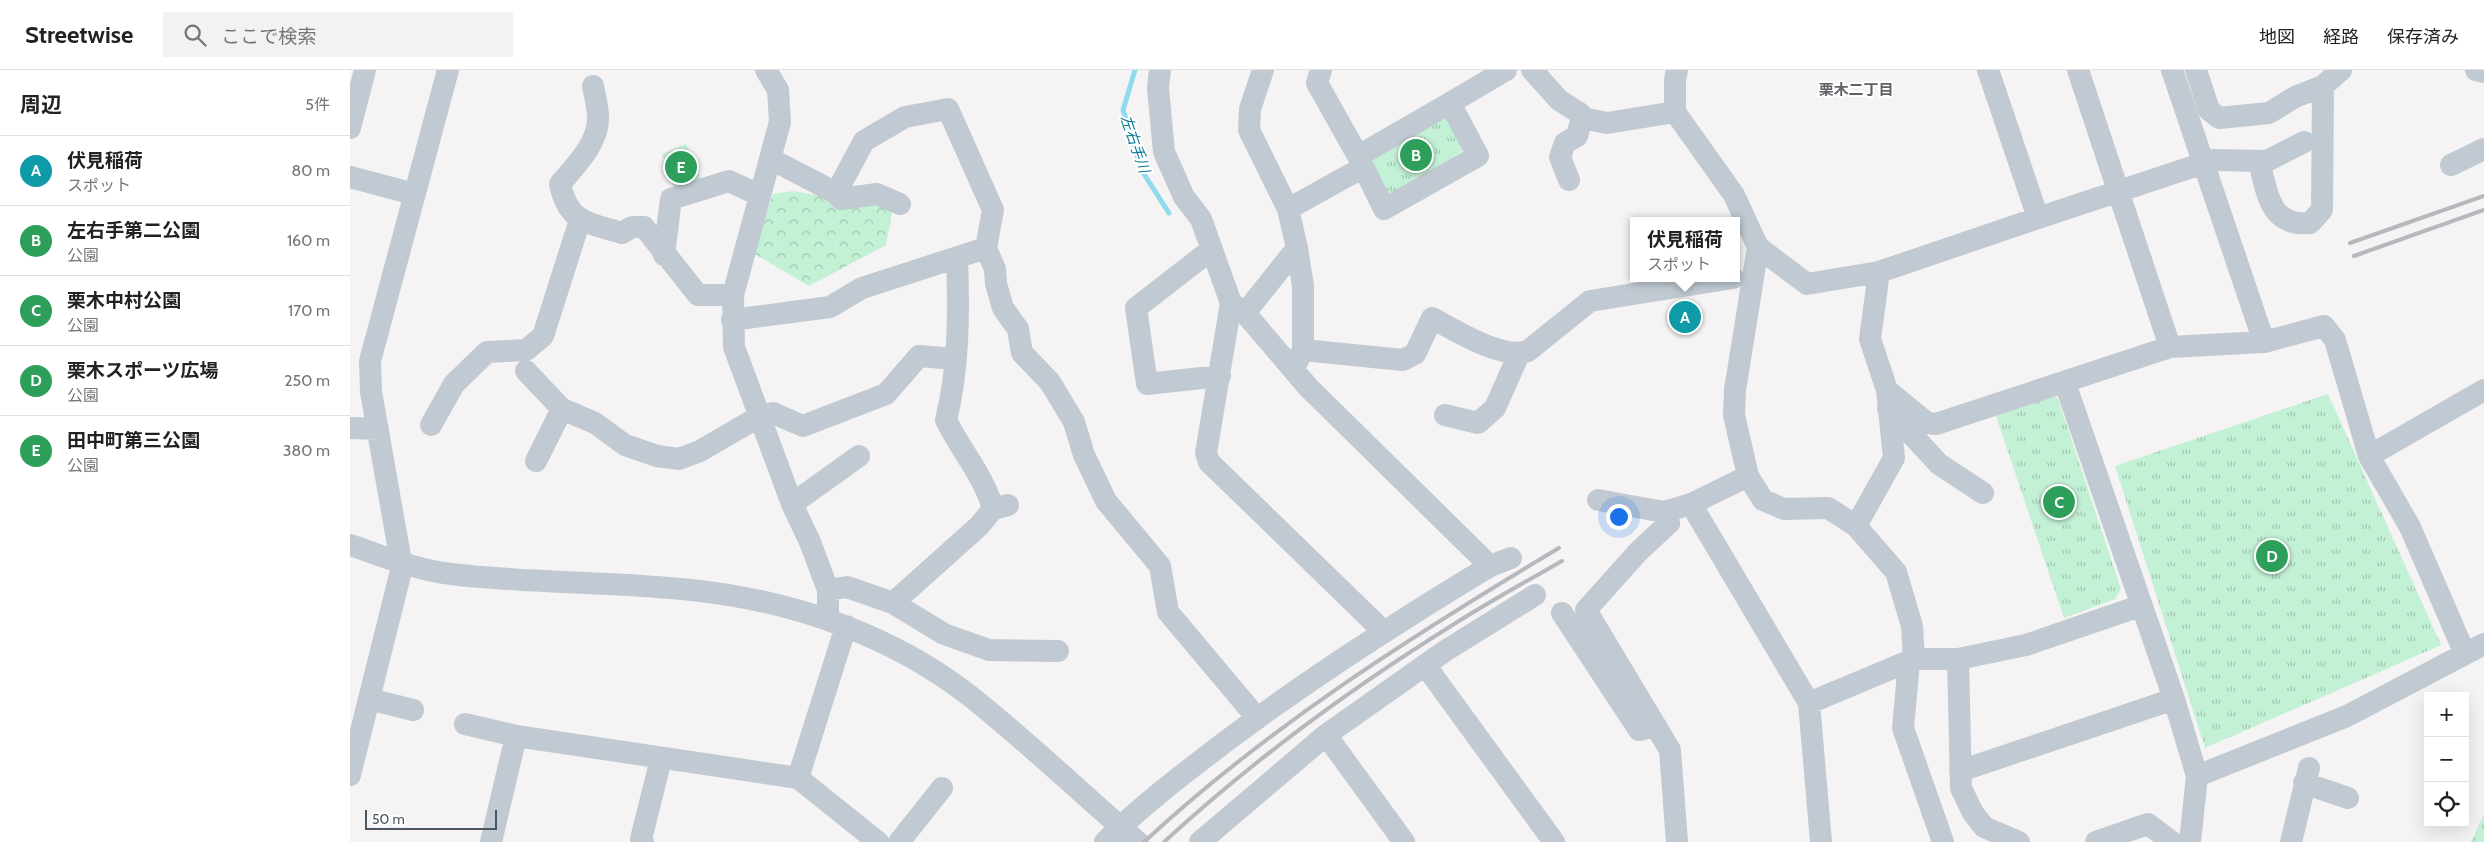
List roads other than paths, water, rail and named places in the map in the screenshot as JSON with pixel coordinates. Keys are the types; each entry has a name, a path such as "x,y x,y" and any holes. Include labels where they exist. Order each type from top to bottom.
{"street":[{"path":"350,128 365,70"},
{"path":"350,775 402,563 371,392 370,361 448,70"},
{"path":"766,70 778,90 780,122 733,295 734,347 792,504 810,542 828,590 837,623 798,778"},
{"path":"778,90 789,70"},
{"path":"1160,70 1158,88 1164,152 1184,197 1201,219 1238,308 1298,360 1490,566"},
{"path":"1263,70 1250,109 1249,130 1288,209 1297,248 1303,286 1298,360"},
{"path":"1321,70 1317,83 1384,210 1478,156 1450,103"},
{"path":"1288,209 1450,103 1506,70"},
{"path":"1532,70 1558,100 1582,114 1577,136 1565,143 1560,157 1570,180"},
{"path":"1677,70 1675,80 1675,112 1734,195 1758,247 1807,284 1879,272 2212,160 2268,161 2304,142"},
{"path":"1988,70 2038,218"},
{"path":"2078,70 2170,347"},
{"path":"2172,70 2264,342"},
{"path":"2196,70 2209,110 2218,118 2269,112 2314,94 2341,70"},
{"path":"2476,70 2484,72"},
{"path":"432,425 454,384 487,352 526,350 543,336 574,213 560,184 581,160 595,135 598,118 593,86"},
{"path":"2259,161 2274,210 2283,219 2296,224 2310,223 2322,210 2314,94"},
{"path":"836,193 864,141 905,117 948,109 994,210 986,248 995,269 996,284 1003,308 1018,329 1022,354 1050,382 1074,422 1084,455 1106,501 1160,566 1168,612 1257,718"},
{"path":"1582,118 1607,123 1675,112"},
{"path":"2451,165 2484,149"},
{"path":"771,159 836,193 841,199 877,194 900,204"},
{"path":"350,177 414,194"},
{"path":"664,255 671,198 729,181 759,195"},
{"path":"574,213 622,233 632,227 644,227 664,255 698,295 733,295"},
{"path":"1758,247 1741,277 1735,390 1734,415 1748,476 1763,500 1784,509 1828,508 1856,526 1896,572 1912,626 1912,661 1903,728 1942,842"},
{"path":"732,320 830,307 862,288 957,259 986,248"},
{"path":"1297,248 1238,308 1220,376 1206,453 1209,462 1384,631"},
{"path":"1212,249 1136,308 1147,384 1220,376"},
{"path":"893,603 1001,507 958,445 946,420 952,393 955,359 958,310 957,259"},
{"path":"1856,526 1894,458 1888,400 1870,339 1879,272"},
{"path":"1298,360 1403,360 1415,354 1432,318 1478,342 1519,354 1528,351 1590,301 1710,282"},
{"path":"1888,400 1927,423 1936,424 2065,384 2170,347 2264,342 2324,326 2335,340 2370,456 2475,649 2347,716 2197,776"},
{"path":"1445,415 1478,423 1495,408 1519,354"},
{"path":"526,371 562,409 595,423 625,445 657,456 679,458 700,452 760,416 773,413 803,426 886,394 919,356 955,359"},
{"path":"2065,384 2140,606 2174,698 2197,776 2190,842"},
{"path":"2370,456 2484,390"},
{"path":"1888,400 1939,464 1983,493"},
{"path":"536,461 562,409"},
{"path":"350,428 378,429"},
{"path":"792,504 859,456"},
{"path":"1598,500 1664,512 1691,504 1748,476"},
{"path":"1691,504 1809,704 1821,842"},
{"path":"1664,512 1669,523 1638,551 1586,610 1670,750 1677,842"},
{"path":"350,545 402,563 449,574 700,590 791,607 837,623 933,671 969,696 1123,836 1184,773 1257,718 1384,631 1490,566 1511,558"},
{"path":"1610,563 1638,551"},
{"path":"828,590 847,588 893,603 944,634 989,650 1058,651"},
{"path":"1200,842 1326,735 1444,651 1535,595"},
{"path":"1809,704 1912,661 1958,659 2026,645 2140,606"},
{"path":"1562,613 1640,730 1656,726"},
{"path":"1958,659 1961,788 1973,813 1984,827 2019,842"},
{"path":"1425,665 1554,842"},
{"path":"1960,771 2174,698"},
{"path":"369,699 413,710"},
{"path":"465,724 516,736 798,778 878,842"},
{"path":"1326,735 1404,842"},
{"path":"490,842 516,736"},
{"path":"643,842 641,839 661,759"},
{"path":"2290,842 2307,776 2348,798"},
{"path":"899,842 942,788"},
{"path":"2096,842 2148,824 2172,842"}],"waterway":[{"name":"左右手川","path":"1135,70 1123,110 1142,171 1169,213"}],"railway":[{"path":"2350,243 2484,196"},
{"path":"2354,256 2484,210"},
{"path":"1144,842 1241,759 1344,684 1450,614 1559,548"},
{"path":"1164,842 1232,783 1339,701 1465,617 1562,561"}],"place":[{"name":"左右手第二公園","path":"1416,155"},
{"name":"田中町第三公園","path":"681,167"},
{"name":"伏見稲荷","path":"1685,317"},
{"name":"栗木中村公園","path":"2059,502"},
{"name":"栗木スポーツ広場","path":"2272,556"}],"district":[{"name":"栗木二丁目","path":"1856,90"}]}
